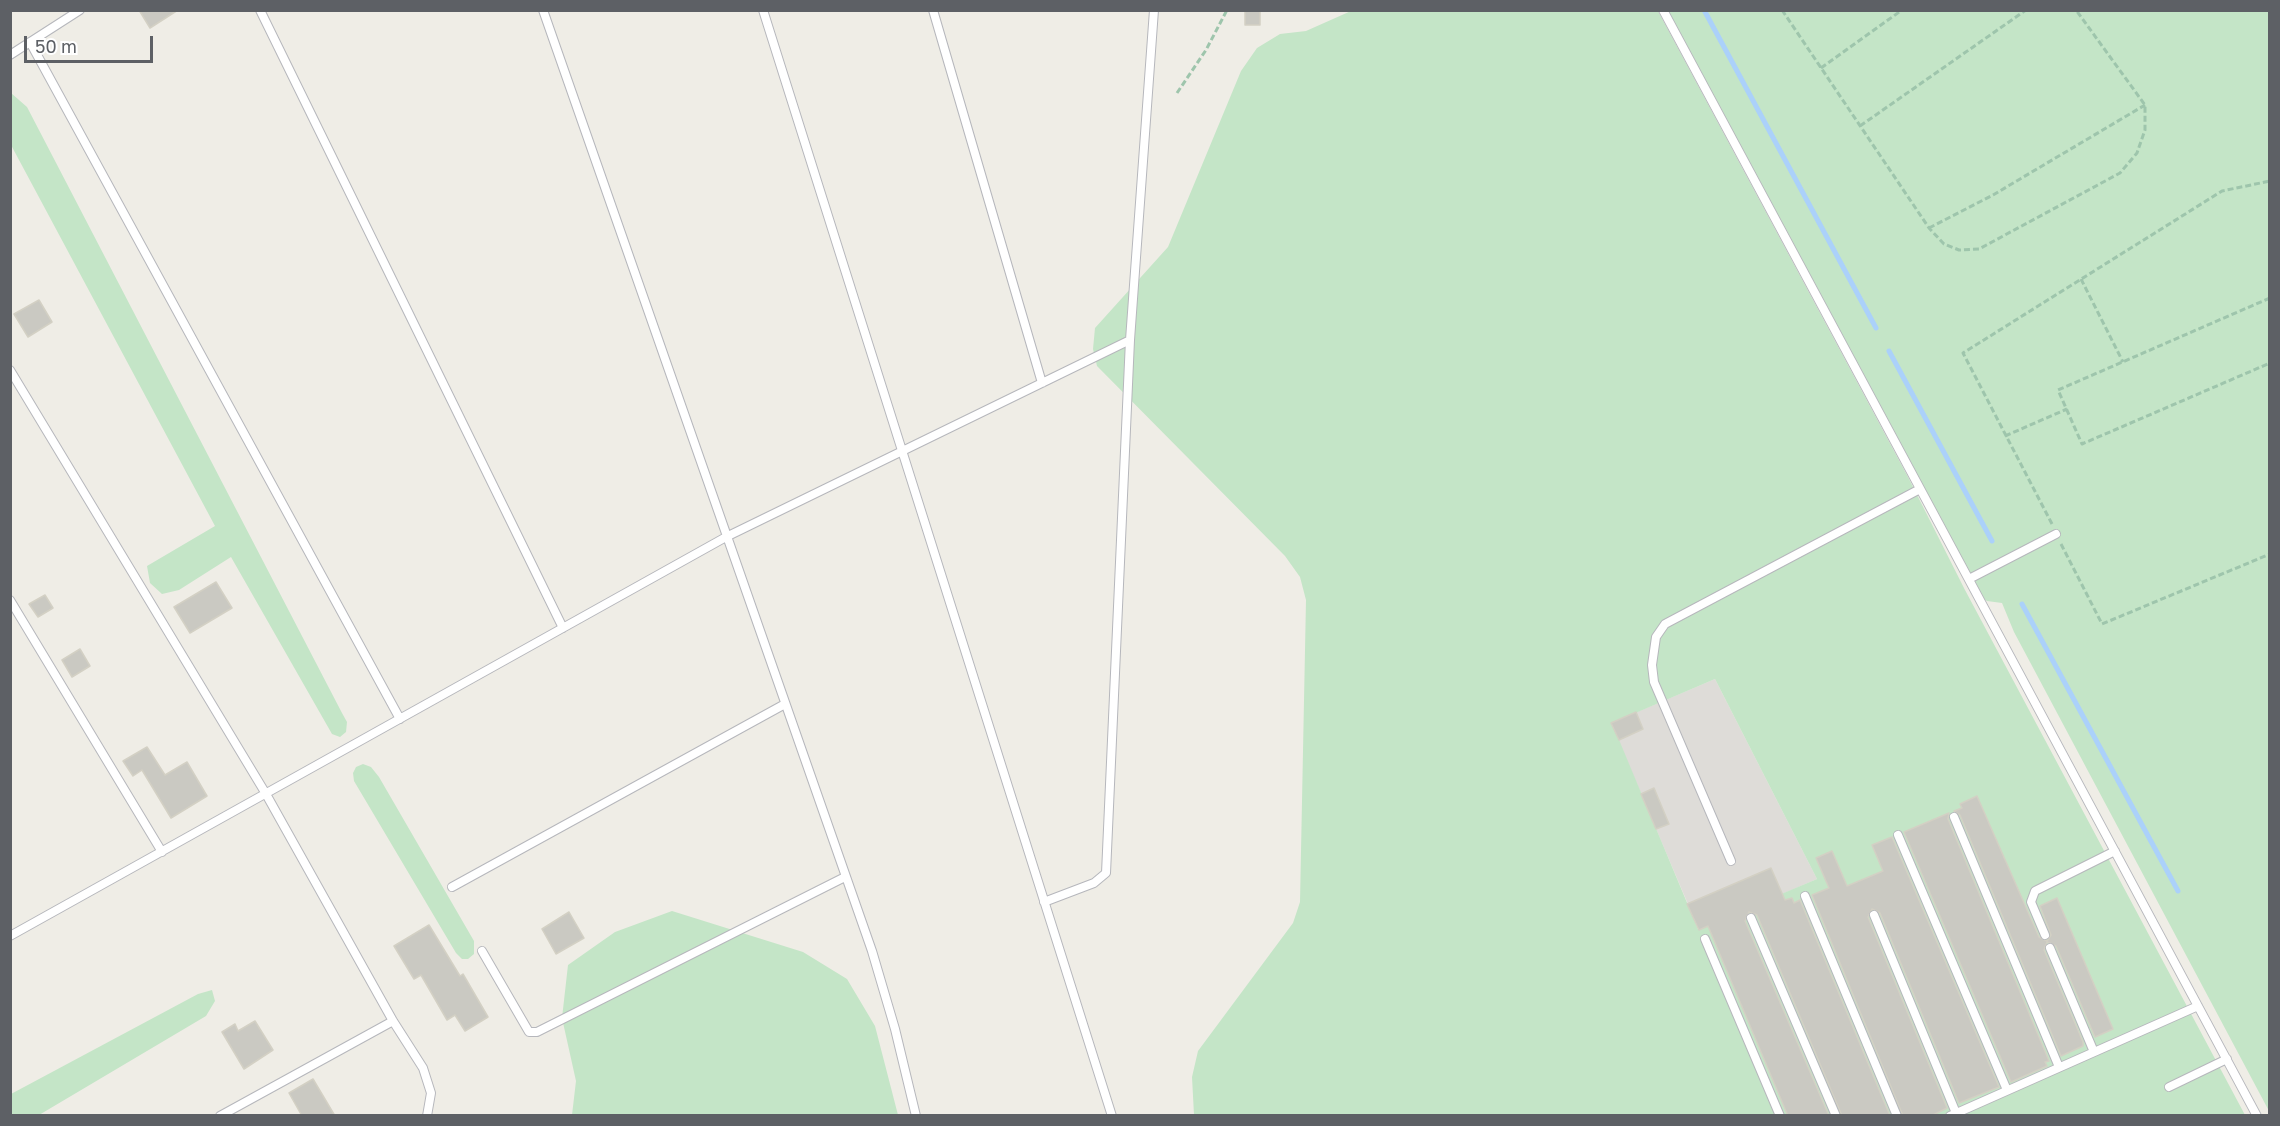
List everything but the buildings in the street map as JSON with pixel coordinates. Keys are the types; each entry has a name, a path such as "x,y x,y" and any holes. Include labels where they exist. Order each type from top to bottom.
{"lane":[{"path":"10,55 80,10"},
{"path":"261,10 563,628"},
{"path":"543,10 872,951 895,1029 916,1116"},
{"path":"763,10 1112,1116"},
{"path":"933,10 1042,383"},
{"path":"1044,902 1094,883 1107,873 1130,340 1154,10"},
{"path":"1663,10 2257,1116"},
{"path":"30,42 400,719"},
{"path":"10,936 726,537 1130,340"},
{"path":"10,369 266,794 426,1077 431,1093 427,1116"},
{"path":"1731,861 1654,682 1652,665 1656,637 1665,624 1920,489"},
{"path":"1969,579 2056,534"},
{"path":"10,600 162,852"},
{"path":"452,887 785,704"},
{"path":"1954,817 2060,1067"},
{"path":"1898,835 2007,1090"},
{"path":"2045,936 2031,902 2035,891 2115,851"},
{"path":"482,951 529,1032 537,1032 845,877"},
{"path":"1805,896 1897,1116"},
{"path":"1874,915 1953,1114 2198,1006"},
{"path":"1751,918 1836,1116"},
{"path":"1705,939 1780,1116"},
{"path":"2050,948 2094,1052"},
{"path":"220,1116 393,1021"},
{"path":"2169,1087 2227,1059"}],"path":[{"path":"1177,93 1206,50 1227,10"},
{"path":"1782,10 1929,228 1944,244 1959,250 1979,249 2120,173 2137,153 2145,130 2145,105 2076,10"},
{"path":"1821,68 1902,10"},
{"path":"1860,126 2026,10"},
{"path":"1929,228 1993,195 2145,105"},
{"path":"2270,181 2222,192 1963,352 2102,624 2270,554"},
{"path":"2081,279 2123,362"},
{"path":"2270,298 2058,390 2082,444 2270,363"},
{"path":"2005,435 2067,409"}],"shaded area":[{"path":"1715,679 1817,879 1699,930 1611,723"}],"green space":[{"path":"1351,11 1658,11 1908,477 1965,590 2245,1115 1194,1115 1192,1077 1198,1051 1293,923 1300,902 1306,600 1300,577 1285,556 1097,366 1093,349 1095,328 1168,247 1241,71 1257,48 1280,34 1306,31","holes":["1715,679 1817,879 1698,929 1612,723"]},
{"path":"1668,11 2269,11 2269,1111 2014,632 2002,603 1987,601 1978,595"},
{"path":"11,93 27,107 347,722 346,732 340,737 332,734 231,557 179,590 162,594 150,583 147,566 215,526 11,145"},
{"path":"363,764 371,767 379,777 474,941 474,954 468,959 462,959 456,953 354,781 353,773 356,767"},
{"path":"672,911 803,952 847,979 875,1026 898,1115 572,1115 576,1081 562,1018 568,965 615,932"},
{"path":"212,990 215,1001 206,1016 39,1115 11,1115 11,1094 198,994"}],"waterway":[{"path":"1704,10 1876,328"},
{"path":"1889,351 1992,541"},
{"path":"2022,604 2178,891"}]}
